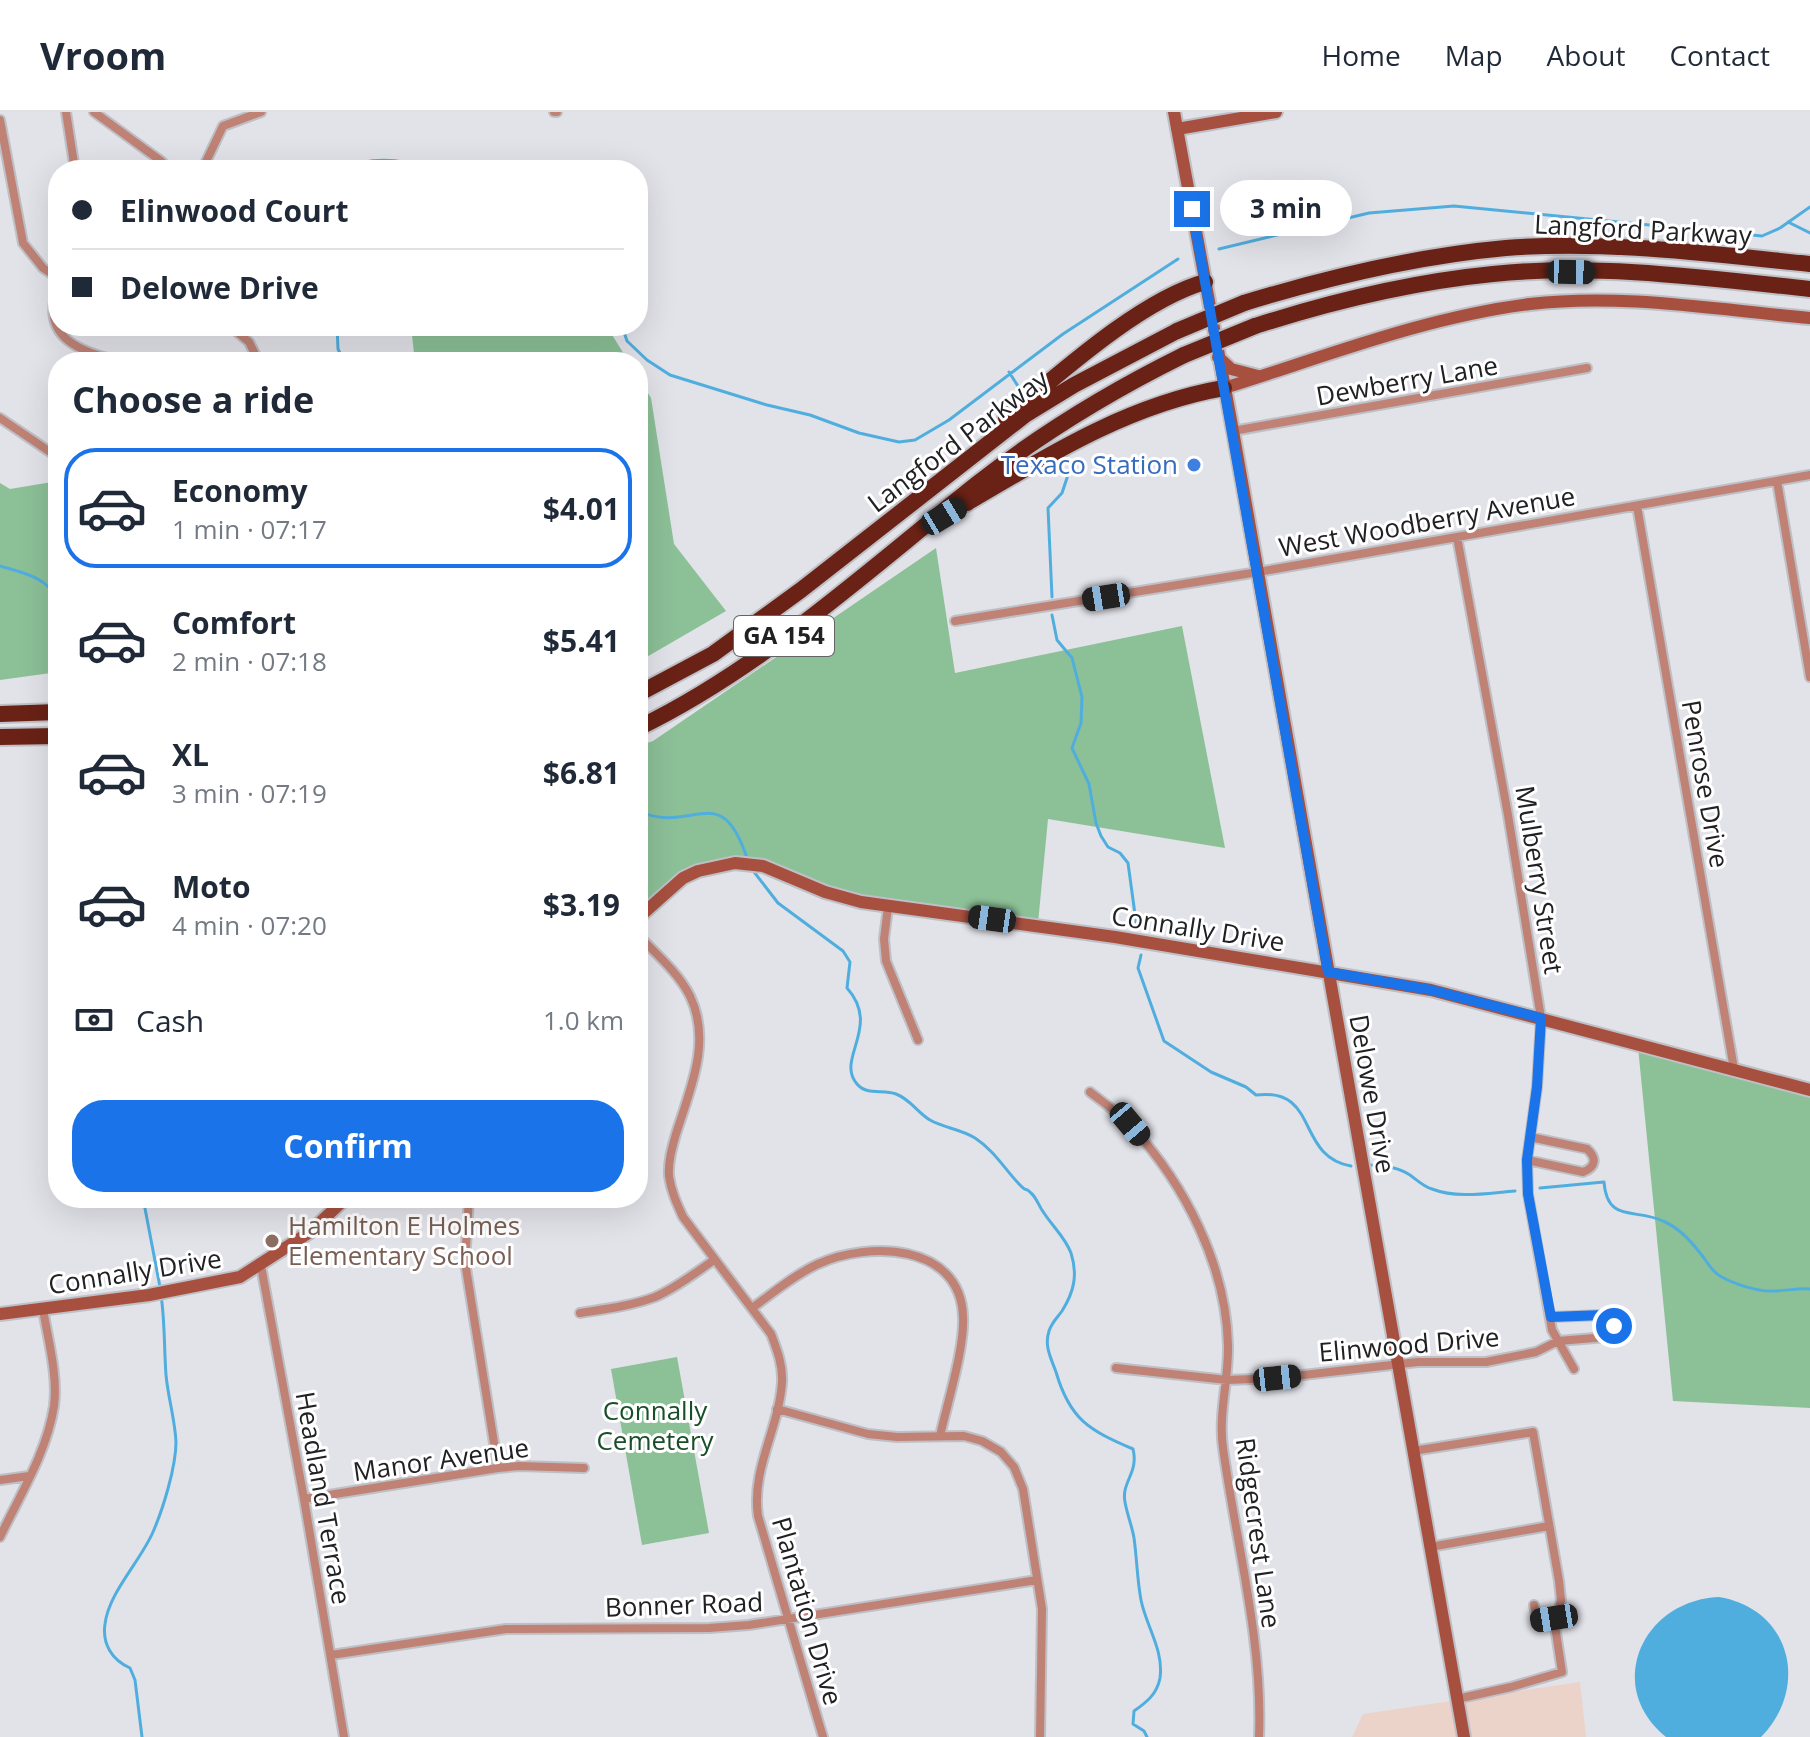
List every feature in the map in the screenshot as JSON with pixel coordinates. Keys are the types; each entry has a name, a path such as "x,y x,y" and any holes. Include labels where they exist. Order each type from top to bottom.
{"highway":[{"name":"Langford Parkway","path":"648,689 713,654 801,590 1025,415 1074,385 1177,331 1244,303 1308,283 1384,265 1508,248 1578,246 1657,250 1810,264"},
{"name":"Langford Parkway","path":"648,722 734,673 800,625 980,482 1072,416 1184,355 1255,326 1373,292 1495,273 1623,273 1810,289"},
{"path":"935,484 1002,421 1080,358 1164,299 1205,282"},
{"path":"921,530 1035,462 1099,429 1190,394 1224,388"},
{"path":"0,714 48,712"},
{"path":"0,737 48,736"}],"street":[{"path":"66,112 73,160"},
{"path":"94,112 157,160"},
{"path":"207,160 223,126 261,112"},
{"name":"Delowe Drive","path":"1174,112 1464,1737"},
{"path":"1177,129 1276,112"},
{"path":"0,120 23,243 48,271"},
{"path":"1224,388 1423,326 1532,304 1632,302 1810,318"},
{"path":"64,336 90,352"},
{"path":"241,336 249,342 254,352"},
{"path":"1218,357 1231,369 1261,376"},
{"name":"Dewberry Lane","path":"1233,431 1587,368"},
{"path":"0,418 48,451"},
{"name":"West Woodberry Avenue","path":"955,621 1258,572 1810,475"},
{"path":"1777,481 1810,677"},
{"name":"Penrose Drive","path":"1637,506 1734,1069"},
{"name":"Mulberry Street","path":"1457,537 1508,815 1541,1018 1537,1087 1527,1160 1528,1194 1552,1330 1574,1369"},
{"name":"Connally Drive","path":"648,909 683,878 698,871 735,863 763,866 825,892 888,907 1115,937 1431,990 1810,1090"},
{"path":"888,907 884,939 886,961 918,1040"},
{"name":"Plantation Drive","path":"648,945 679,978 697,1016 700,1038 699,1060 671,1150 669,1176 673,1196 683,1217 771,1334 780,1356 782,1382 755,1499 823,1737"},
{"name":"Ridgecrest Lane","path":"1090,1092 1130,1124 1153,1151 1181,1192 1201,1231 1215,1269 1228,1344 1222,1443 1260,1681 1259,1737"},
{"path":"1527,1160 1583,1172 1590,1169 1594,1162 1593,1154 1587,1149 1530,1137"},
{"name":"Connally Drive","path":"0,1314 202,1286 240,1277 310,1232 335,1208"},
{"path":"468,1208 465,1262 498,1468"},
{"path":"752,1308 801,1273 837,1257 900,1251 919,1255 934,1263 955,1286 964,1317 940,1436"},
{"path":"580,1313 655,1297 714,1260"},
{"name":"Headland Terrace","path":"261,1266 344,1737"},
{"path":"0,1537 48,1435 54,1404 54,1378 43,1309"},
{"name":"Elinwood Drive","path":"1116,1368 1227,1380 1277,1378 1397,1364 1486,1362 1536,1352 1558,1341 1607,1337 1614,1331 1613,1321 1603,1315 1551,1317"},
{"path":"777,1409 868,1434 964,1436 982,1441 1001,1452 1019,1477 1037,1580 1043,1634 1040,1737"},
{"path":"1413,1451 1533,1432 1561,1600 1555,1626"},
{"name":"Manor Avenue","path":"304,1499 498,1468 584,1468"},
{"path":"0,1480 29,1476"},
{"path":"1430,1547 1549,1526"},
{"name":"Bonner Road","path":"331,1655 506,1629 709,1628 789,1620 1037,1580"},
{"path":"1457,1699 1562,1672 1554,1618 1537,1621 1534,1605"}],"shaded area":[{"path":"1580,1682 1586,1737 1352,1737 1363,1714"}],"green space":[{"path":"412,336 613,336 623,352 414,352"},
{"path":"648,393 674,544 726,611 648,656"},
{"path":"0,483 10,489 48,483 48,673 0,680"},
{"path":"936,548 955,673 1182,626 1225,848 1048,819 1038,923 881,903 804,882 739,858 682,875 648,909 648,743"},
{"path":"1637,1037 1810,1082 1810,1408 1673,1401"},
{"name":"Connally Cemetery","path":"677,1357 709,1533 642,1545 611,1369"}],"water":[{"path":"1719,1597 1743,1604 1763,1617 1777,1633 1785,1653 1788,1674 1785,1696 1776,1717 1761,1737 1666,1737 1647,1716 1637,1694 1635,1671 1640,1649 1652,1629 1670,1613 1692,1602"}],"waterway":[{"path":"1219,249 1369,213 1454,206 1762,236 1780,228 1810,207"},
{"path":"1788,222 1810,233"},
{"path":"648,361 670,375 810,415 859,433 899,442 915,440 949,420 1063,334 1178,259"},
{"path":"337,336 339,352"},
{"path":"625,336 639,352"},
{"path":"1009,372 1021,391"},
{"path":"1052,597 1048,508 1062,493 1070,469"},
{"path":"0,566 25,573 48,587"},
{"path":"1052,615 1057,640 1072,658 1082,697 1081,723 1072,748 1089,784 1101,836 1108,847 1120,853 1128,863 1137,929"},
{"path":"648,814 658,817 716,814 727,821 738,835 748,861"},
{"path":"751,868 778,903 843,951 850,962 847,988 857,1002 860,1016 851,1064 857,1084 865,1090 901,1096 930,1120 970,1135 982,1143 1033,1195 1071,1253 1074,1283 1066,1304 1050,1328 1048,1347 1062,1388 1075,1412 1093,1429 1133,1449 1134,1465 1124,1495 1134,1538 1143,1610 1161,1668 1154,1693 1134,1711 1133,1724 1147,1737"},
{"path":"1141,955 1138,968 1164,1041 1211,1072 1246,1087 1256,1095 1276,1095 1290,1101 1322,1150 1333,1160 1351,1166"},
{"path":"1367,1165 1400,1170 1426,1187 1452,1194 1515,1191"},
{"path":"1540,1188 1604,1182 1606,1195 1617,1209 1653,1217 1673,1227 1714,1271 1726,1279 1760,1290 1810,1289"},
{"path":"145,1208 160,1287"},
{"path":"142,1737 135,1680 130,1668 118,1661 110,1650 104,1631 112,1600 153,1532 174,1463 176,1442 166,1375 161,1295"}],"place":[{"name":"Texaco Station","path":"1194,465"},
{"name":"Hamilton E Holmes Elementary School","path":"272,1241"}],"route":[{"path":"1192,209 1328,972 1431,990 1541,1018 1537,1087 1527,1160 1528,1194 1551,1317 1603,1315 1613,1321 1614,1326"}]}
